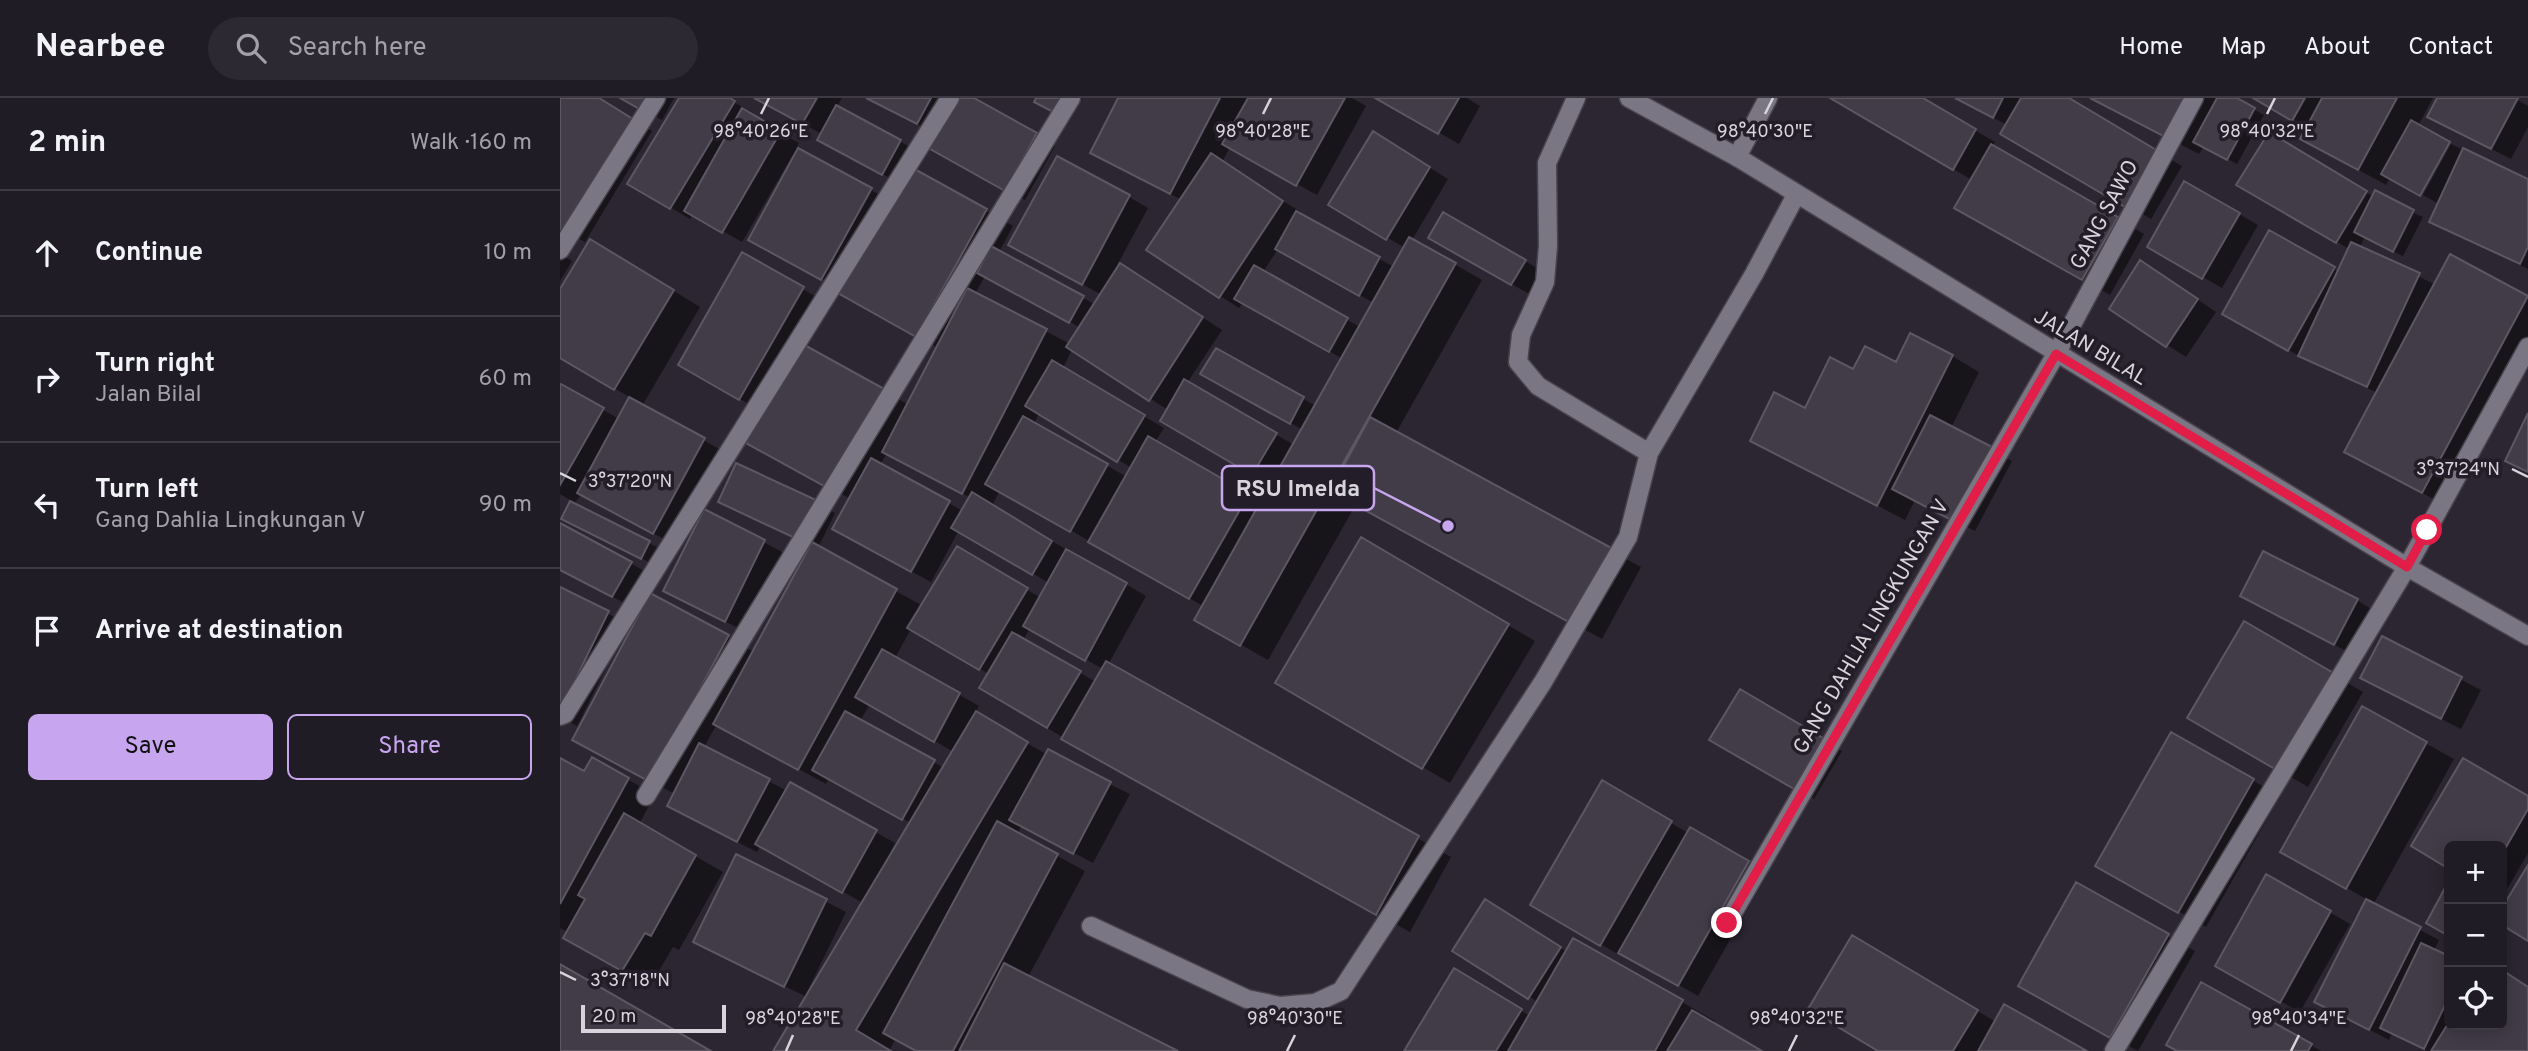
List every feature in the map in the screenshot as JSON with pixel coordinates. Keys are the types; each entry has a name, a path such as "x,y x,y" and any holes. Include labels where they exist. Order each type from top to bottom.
{"street":[{"path":"560,250 656,98"},
{"path":"560,716 565,714 950,98"},
{"path":"646,796 1071,98"},
{"path":"1576,98 1547,163 1548,246 1545,282 1521,335 1518,362 1538,386 1649,453"},
{"name":"JALAN BILAL","path":"1629,98 1737,157 2407,567 2528,636"},
{"path":"1737,157 1768,98"},
{"name":"GANG SAWO","path":"2056,354 2194,98"},
{"path":"1091,926 1247,999 1280,1006 1315,1003 1341,991 1543,682 1628,537 1649,453 1797,195"},
{"path":"2114,1051 2407,567 2528,347"},
{"name":"GANG DAHLIA LINGKUNGAN V","path":"1727,923 2056,354"}],"building":[{"path":"560,98 599,98 633,119 564,233 560,230"},
{"path":"620,98 648,98 641,110"},
{"path":"679,98 730,98 735,101 670,209 627,184"},
{"path":"754,98 817,98 802,124"},
{"path":"866,98 931,98 917,124"},
{"path":"952,98 974,98 1037,133 1005,191 925,146"},
{"path":"1036,98 1070,98 1059,115 1034,102"},
{"path":"1118,98 1220,98 1170,194 1090,153"},
{"path":"1248,98 1345,98 1296,186 1222,144"},
{"path":"1375,98 1459,98 1438,134"},
{"path":"1830,98 1923,98 1976,129 1953,170"},
{"path":"1955,98 2003,98 1993,118"},
{"path":"2021,98 2069,98 2163,154 2130,210 2000,134"},
{"path":"2090,98 2193,98 2171,140"},
{"path":"2217,98 2237,98 2255,108 2227,160 2193,142"},
{"path":"2253,98 2305,98 2292,121"},
{"path":"2322,98 2397,98 2358,170 2300,139"},
{"path":"2437,98 2518,98 2491,149 2427,117"},
{"path":"836,105 901,140 882,175 817,140"},
{"path":"742,108 781,131 722,233 684,211"},
{"path":"2411,120 2450,142 2420,196 2381,174"},
{"path":"1373,131 1430,167 1386,240 1328,205"},
{"path":"2269,132 2367,191 2336,243 2236,185"},
{"path":"1991,144 2118,217 2082,280 1954,208"},
{"path":"798,148 872,188 821,280 748,240"},
{"path":"2463,148 2528,179 2528,247 2520,264 2429,222"},
{"path":"1211,153 1283,201 1219,298 1146,250"},
{"path":"1057,156 1130,195 1082,285 1008,245"},
{"path":"909,166 987,209 916,337 838,293"},
{"path":"2184,181 2240,213 2202,279 2147,247"},
{"path":"2375,190 2414,210 2393,252 2354,232"},
{"path":"1296,211 1380,257 1359,296 1275,249"},
{"path":"1443,212 1526,260 1511,285 1428,238"},
{"path":"2269,230 2335,267 2288,351 2222,314"},
{"path":"1409,237 1456,263 1240,646 1194,620"},
{"path":"590,239 674,290 614,390 560,358 560,289"},
{"path":"2351,242 2420,273 2367,387 2298,356"},
{"path":"991,246 1084,296 1069,323 977,273"},
{"path":"742,252 804,287 739,400 678,365"},
{"path":"2450,254 2528,296 2422,493 2344,452"},
{"path":"2140,260 2198,299 2166,347 2109,309"},
{"path":"1120,263 1203,317 1149,401 1066,347"},
{"path":"1254,265 1348,318 1329,352 1234,299"},
{"path":"967,288 1047,329 962,494 882,452"},
{"path":"1910,333 1953,355 1877,506 1750,441 1774,392 1805,408 1830,357 1853,369 1865,346 1896,362"},
{"path":"799,342 886,390 831,490 744,442"},
{"path":"1216,348 1304,397 1290,424 1200,374"},
{"path":"1052,360 1145,415 1117,462 1025,406"},
{"path":"1184,379 1277,433 1252,475 1160,421"},
{"path":"560,385 604,408 560,485"},
{"path":"629,397 705,438 653,534 577,493"},
{"path":"2528,413 2528,472 2505,461"},
{"path":"1930,415 1994,448 1955,522 1892,489"},
{"path":"1023,416 1108,464 1070,532 985,484"},
{"path":"1370,417 1615,550 1574,625 1330,491"},
{"path":"1148,436 1249,494 1189,599 1088,542"},
{"path":"871,458 950,501 911,572 832,529"},
{"path":"736,463 816,500 797,539 718,502"},
{"path":"972,492 1052,541 1032,575 951,528"},
{"path":"570,501 650,541 641,559 561,519"},
{"path":"704,509 765,540 725,622 663,591"},
{"path":"560,523 632,562 612,597 560,570"},
{"path":"1361,537 1509,624 1422,769 1275,683"},
{"path":"812,542 897,589 798,770 713,724"},
{"path":"957,546 1028,588 979,670 907,628"},
{"path":"1066,549 1127,583 1085,661 1023,626"},
{"path":"2263,551 2358,599 2334,645 2240,596"},
{"path":"560,587 609,611 560,711"},
{"path":"650,593 729,635 650,782 572,740"},
{"path":"2244,621 2337,675 2280,772 2187,718"},
{"path":"1012,632 1081,671 1047,728 979,688"},
{"path":"2382,636 2462,677 2441,719 2360,678"},
{"path":"882,649 960,693 934,742 855,697"},
{"path":"1106,661 1419,836 1376,915 1061,739"},
{"path":"1740,689 1823,738 1794,789 1709,740"},
{"path":"2362,706 2427,742 2346,889 2280,852"},
{"path":"845,711 935,760 902,820 812,770"},
{"path":"976,711 1028,742 856,1030 891,1051 773,1051"},
{"path":"2171,732 2254,779 2178,913 2095,866"},
{"path":"699,743 770,779 737,842 667,806"},
{"path":"1048,749 1111,782 1073,854 1009,820"},
{"path":"592,757 629,778 560,904 560,758 584,771"},
{"path":"2463,758 2528,796 2528,809 2507,845 2507,841 2444,841 2444,866 2411,846"},
{"path":"1602,780 1672,821 1600,946 1530,905"},
{"path":"790,782 877,830 842,893 755,844"},
{"path":"624,813 696,855 651,936 645,933 622,971 563,938 585,899 578,895"},
{"path":"997,821 1058,854 953,1051 916,1051 883,1033"},
{"path":"1690,827 1749,861 1678,986 1618,953"},
{"path":"736,854 827,899 784,987 693,942"},
{"path":"2528,865 2528,941 2507,928 2507,900"},
{"path":"2266,874 2331,911 2280,1003 2215,966"},
{"path":"2076,882 2169,934 2110,1038 2018,986"},
{"path":"2444,890 2444,933 2426,923"},
{"path":"1485,899 1561,947 1528,999 1452,951"},
{"path":"2366,899 2421,927 2369,1030 2314,1002"},
{"path":"1852,935 1978,1010 1953,1051 1878,1051 1808,1009"},
{"path":"1573,938 1683,1000 1655,1051 1508,1051"},
{"path":"2421,943 2444,954 2444,1007 2424,1049 2380,1028"},
{"path":"1004,963 1178,1051 959,1051"},
{"path":"560,964 711,1051 560,1051"},
{"path":"1454,968 1522,1009 1496,1051 1404,1051"},
{"path":"2507,973 2528,987 2528,1051 2431,1051 2444,1030 2507,1030"},
{"path":"2201,982 2312,1044 2308,1051 2177,1051 2166,1045"},
{"path":"2004,1004 2087,1051 1978,1051"},
{"path":"1692,1010 1762,1051 1667,1051"}],"place":[{"name":"RSU Imelda","path":"1448,526"}],"route":[{"path":"1727,923 2056,354 2407,567 2427,530"}]}
